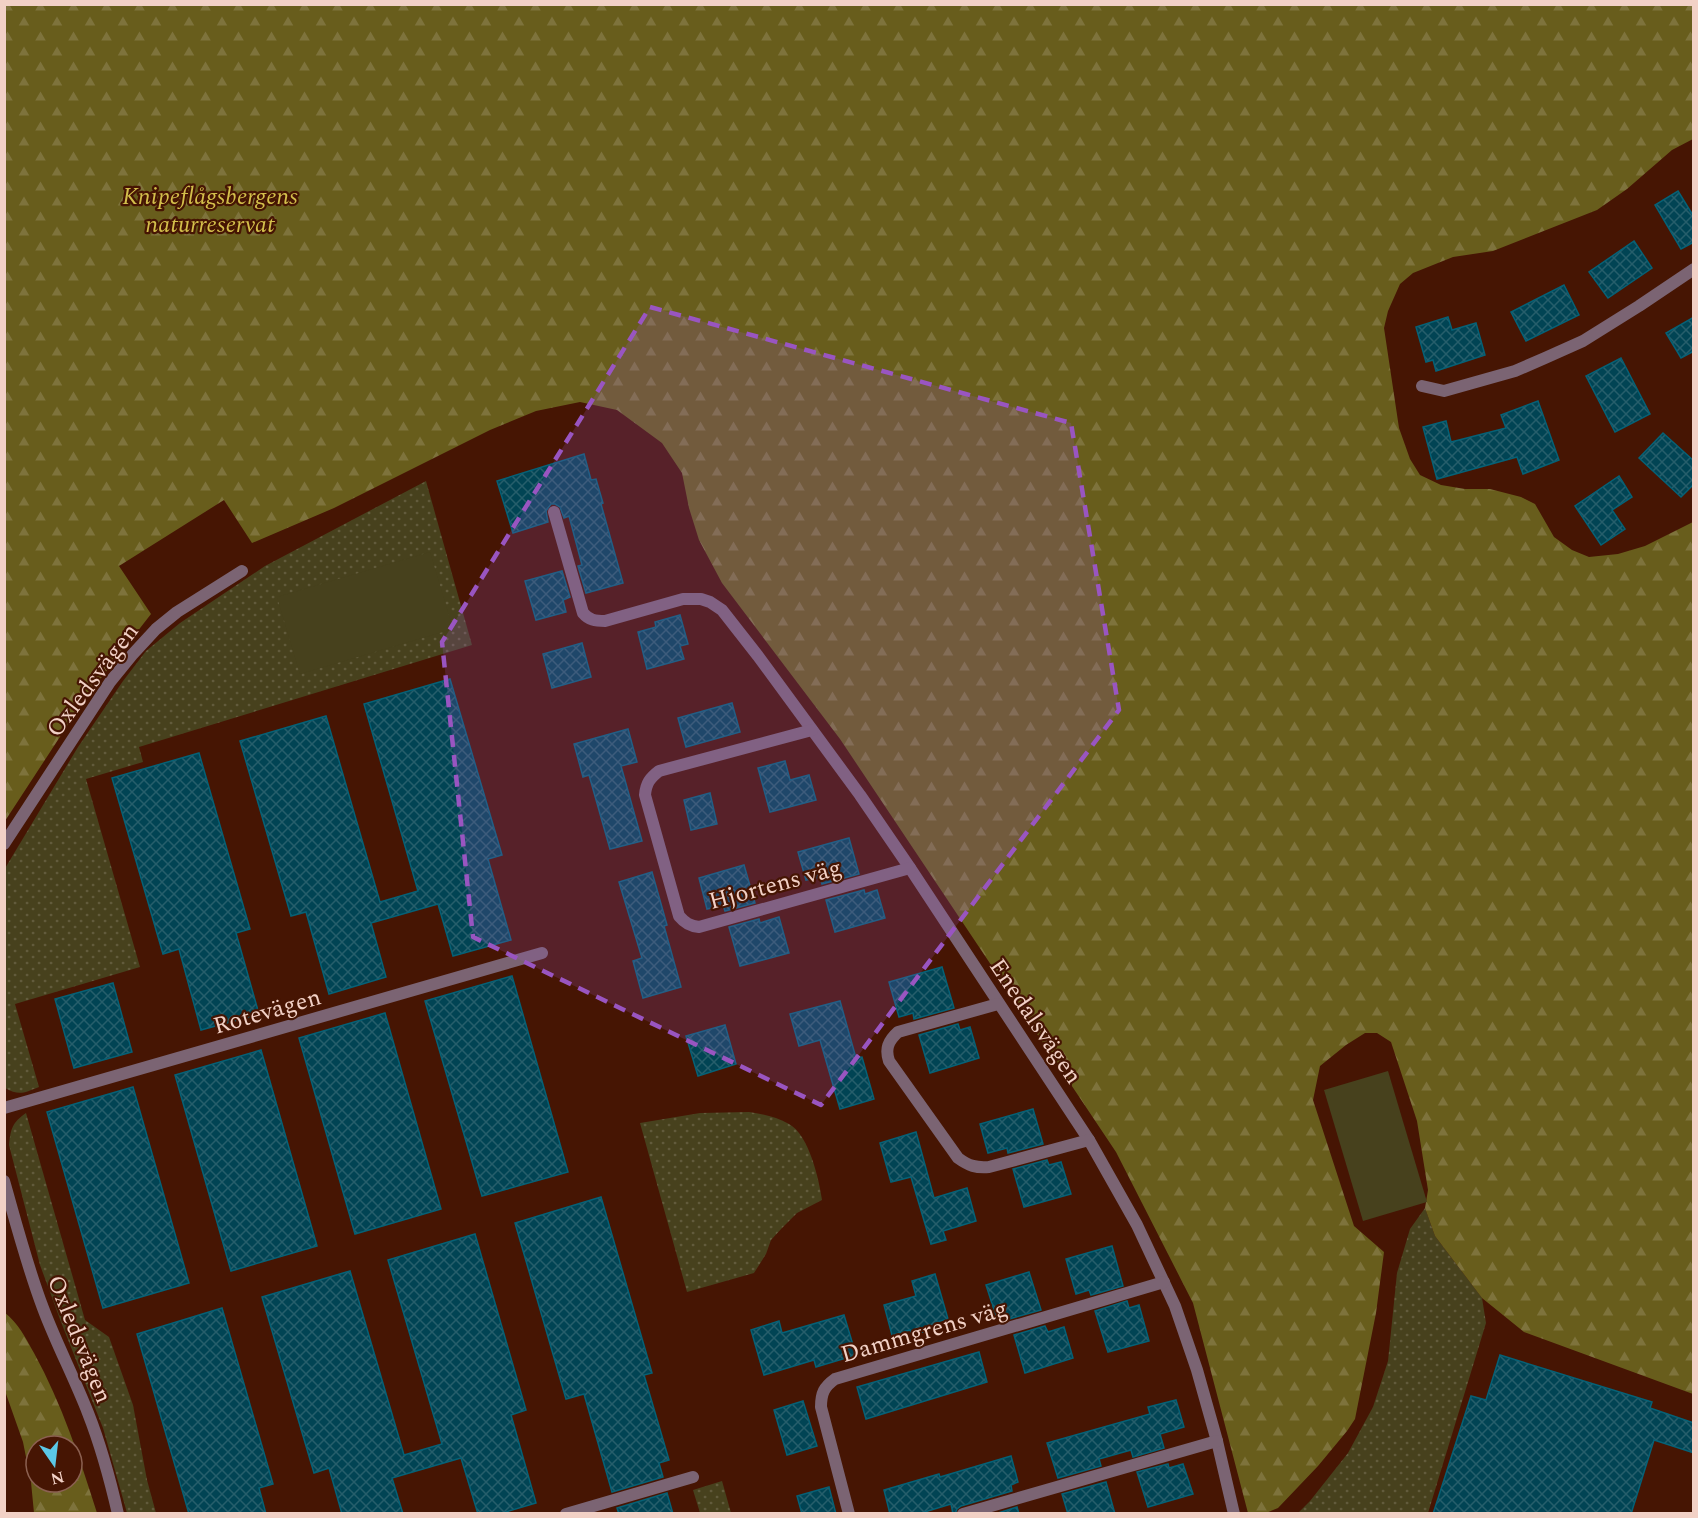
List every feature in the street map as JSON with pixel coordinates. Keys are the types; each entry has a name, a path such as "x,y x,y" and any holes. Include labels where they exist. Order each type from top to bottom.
{"street":[{"path":"1422,386 1444,391 1515,371 1602,330 1694,269"},
{"name":"Enedalsvägen","path":"554,513 583,613 588,619 605,621 683,599 701,599 722,610 860,795 910,868 1089,1140 1137,1225 1175,1306 1185,1334 1217,1441 1234,1514"},
{"name":"Oxledsvägen","path":"4,844 104,691 132,655 156,629 177,612 242,571"},
{"name":"Hjortens väg","path":"812,730 659,771 651,777 646,785 645,795 679,916 684,922 699,927 910,868"},
{"name":"Rotevägen","path":"4,1108 542,953"},
{"path":"999,1004 898,1032 887,1046 889,1061 958,1158 977,1168 989,1167 1089,1140"},
{"name":"Oxledsvägen","path":"4,1181 42,1307 100,1445 118,1514"},
{"name":"Dammgrens väg","path":"849,1514 821,1407 821,1395 826,1386 835,1379 1164,1282"},
{"path":"963,1514 1217,1441"},
{"path":"566,1514 693,1477"}],"highlighted area":[{"path":"650,307 1071,423 1119,710 821,1105 473,937 442,642"}],"shaded area":[{"path":"426,481 472,645 139,747 143,762 86,779 140,967 15,1004 39,1087 22,1093 5,1088 4,870 78,747 123,681 146,651 180,623 265,566"},
{"path":"430,552 453,629 300,674 277,597"},
{"path":"1388,1071 1427,1202 1363,1221 1324,1090"},
{"path":"749,1112 780,1119 796,1130 812,1158 822,1200 797,1213 782,1228 771,1240 766,1254 754,1273 687,1292 640,1123 700,1113"},
{"path":"26,1113 85,1320 109,1337 133,1405 147,1480 156,1513 127,1513 103,1428 40,1265 9,1145 13,1126"},
{"path":"1425,1208 1435,1236 1482,1298 1486,1323 1428,1513 1297,1514 1348,1453 1373,1407 1388,1361 1397,1273 1410,1229"},
{"path":"722,1481 731,1513 700,1513 693,1490"}],"green space":[{"name":"Knipeflågsbergens naturreservat","path":"5,5 1693,5 1693,139 1672,150 1627,189 1597,210 1493,251 1453,257 1413,273 1400,284 1388,311 1384,328 1399,428 1410,459 1420,475 1441,485 1465,489 1490,489 1521,497 1535,504 1554,537 1572,550 1589,557 1618,554 1645,546 1693,522 1693,1394 1524,1332 1482,1298 1435,1236 1425,1208 1428,1190 1417,1121 1391,1042 1377,1033 1365,1033 1320,1066 1313,1100 1354,1226 1384,1252 1376,1313 1355,1419 1318,1466 1278,1508 1266,1513 1248,1513 1193,1303 1116,1152 840,739 722,583 699,540 689,508 682,473 662,443 617,410 580,402 536,411 490,430 334,508 252,543 224,500 119,566 151,614 84,700 5,821"},
{"path":"4,1312 25,1336 44,1372 70,1434 24,1434 24,1447 5,1391"},
{"path":"84,1473 97,1513 34,1513 32,1494 84,1494"}],"building":[{"path":"1678,191 1694,217 1694,242 1681,249 1655,205"},
{"path":"1634,241 1652,268 1608,298 1589,272"},
{"path":"1564,285 1579,315 1526,341 1511,312"},
{"path":"1448,317 1452,330 1476,323 1485,355 1436,371 1433,360 1426,362 1416,327"},
{"path":"1694,317 1694,351 1681,358 1666,333"},
{"path":"1621,358 1650,414 1615,432 1586,376"},
{"path":"1538,401 1559,460 1523,474 1517,457 1437,479 1423,427 1446,421 1451,442 1506,428 1501,415"},
{"path":"1663,433 1694,461 1694,484 1681,497 1639,458"},
{"path":"584,454 591,480 596,479 623,583 586,593 578,566 582,565 569,516 564,518 560,507 551,504 546,511 548,522 513,533 497,481"},
{"path":"1619,476 1632,497 1612,510 1625,529 1601,545 1575,506"},
{"path":"562,571 570,597 563,600 566,612 536,620 525,581"},
{"path":"680,615 688,644 680,646 684,659 647,669 638,632 656,627 655,622"},
{"path":"582,643 591,677 552,688 543,654"},
{"path":"450,679 502,855 488,859 511,940 453,956 438,904 371,923 386,977 329,994 306,912 291,916 240,741 326,716 380,902 418,891 364,704"},
{"path":"732,703 740,732 686,747 678,718"},
{"path":"628,729 637,762 621,766 642,841 610,849 589,775 583,777 574,744"},
{"path":"199,753 250,929 236,933 259,1014 201,1030 179,949 163,954 112,778"},
{"path":"785,761 790,780 809,775 816,800 770,812 758,768"},
{"path":"710,793 717,824 691,830 684,800"},
{"path":"849,838 859,874 822,884 820,877 806,880 798,852"},
{"path":"744,865 755,903 725,911 723,905 707,909 699,878"},
{"path":"652,872 681,987 643,998 633,961 642,958 619,882"},
{"path":"864,890 865,894 877,890 885,918 835,932 826,900"},
{"path":"779,917 789,953 740,966 729,927 759,919 760,923"},
{"path":"942,967 954,1008 914,1019 913,1013 899,1017 889,982"},
{"path":"512,976 568,1172 482,1196 425,1001"},
{"path":"113,983 132,1052 74,1068 55,999"},
{"path":"840,1001 856,1058 862,1057 874,1099 840,1109 820,1040 799,1046 790,1014"},
{"path":"385,1013 441,1209 355,1234 299,1038"},
{"path":"958,1024 960,1030 970,1027 979,1058 930,1073 919,1035"},
{"path":"725,1025 736,1064 698,1076 686,1036"},
{"path":"261,1050 317,1246 231,1271 175,1075"},
{"path":"133,1087 189,1283 103,1308 47,1112"},
{"path":"1033,1109 1043,1144 1008,1153 1007,1148 988,1153 980,1124"},
{"path":"916,1132 934,1198 967,1188 976,1221 943,1231 946,1240 931,1244 911,1177 891,1182 880,1143"},
{"path":"1047,1160 1049,1165 1061,1162 1071,1194 1024,1207 1013,1169"},
{"path":"601,1197 652,1373 644,1375 669,1460 659,1463 663,1477 612,1492 584,1394 566,1399 515,1223"},
{"path":"475,1234 526,1410 511,1415 536,1503 499,1514 478,1514 461,1458 392,1478 403,1514 342,1514 329,1468 314,1473 262,1297 350,1271 404,1455 442,1444 388,1260"},
{"path":"1112,1246 1123,1286 1091,1295 1089,1290 1076,1294 1066,1259"},
{"path":"1029,1272 1041,1310 1009,1319 1007,1313 996,1316 986,1285"},
{"path":"935,1274 948,1319 936,1322 937,1328 912,1335 910,1330 892,1335 884,1305 916,1296 912,1281"},
{"path":"1127,1301 1129,1308 1139,1305 1149,1341 1108,1352 1095,1311"},
{"path":"222,1308 273,1484 259,1488 266,1514 189,1514 137,1334"},
{"path":"844,1315 856,1355 816,1367 814,1360 764,1375 751,1330 779,1321 782,1333"},
{"path":"1045,1326 1048,1332 1064,1327 1073,1358 1025,1373 1014,1335"},
{"path":"979,1352 987,1382 866,1419 857,1387"},
{"path":"1500,1355 1652,1402 1650,1408 1694,1423 1694,1453 1654,1440 1631,1514 1433,1514 1471,1396 1486,1400"},
{"path":"1176,1400 1184,1427 1160,1434 1164,1448 1133,1457 1131,1450 1099,1459 1101,1466 1058,1478 1047,1443 1150,1414 1148,1407"},
{"path":"803,1401 817,1446 787,1455 774,1410"},
{"path":"1011,1456 1018,1482 1011,1485 1012,1491 961,1506 955,1514 953,1514 951,1504 918,1514 890,1514 884,1490 939,1474 940,1477"},
{"path":"1168,1464 1169,1468 1183,1464 1193,1494 1148,1507 1137,1472"},
{"path":"1106,1482 1115,1514 1068,1514 1062,1494"},
{"path":"829,1487 836,1514 802,1514 797,1496"},
{"path":"667,1493 673,1514 619,1514 617,1508"},
{"path":"1017,1507 1019,1514 995,1514"}]}
